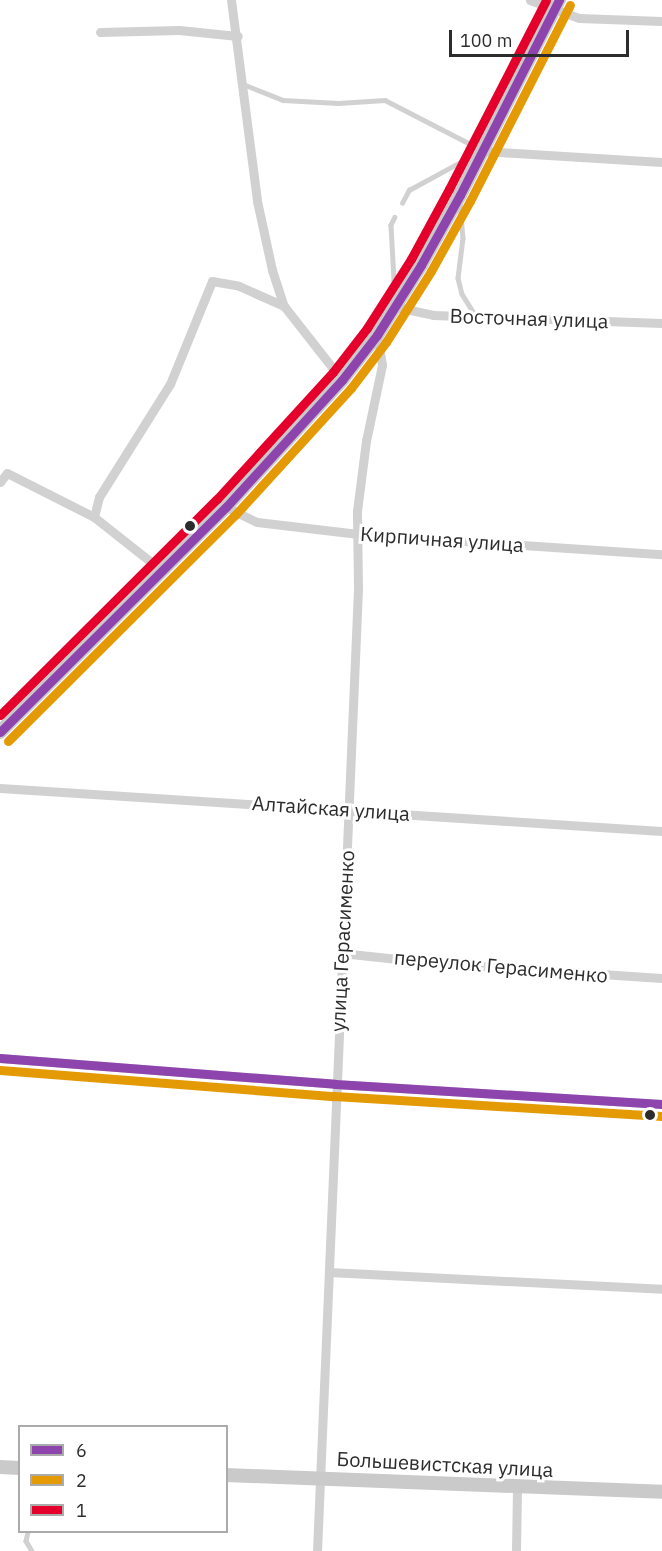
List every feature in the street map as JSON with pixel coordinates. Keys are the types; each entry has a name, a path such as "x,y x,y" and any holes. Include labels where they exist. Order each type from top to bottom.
{"main road":[{"path":"0,732 226,507 342,380 396,306 460,195 556,5"},
{"path":"0,1467 18,1468"},
{"name":"Большевистская улица","path":"228,1475 662,1492"}],"street":[{"path":"231,0 238,36 257,201 272,270 285,306 342,380"},
{"path":"530,0 556,5 579,18 662,21"},
{"path":"100,32 179,30 238,36"},
{"path":"482,151 662,162"},
{"path":"94,517 99,497 170,384 212,281 239,286 285,306"},
{"name":"Восточная улица","path":"396,306 433,315 662,322"},
{"name":"улица Герасименко","path":"317,1551 335,1084 358,587 357,511 366,441 382,365 377,334"},
{"path":"0,482 8,473 94,517 161,570"},
{"name":"Кирпичная улица","path":"226,507 257,522 358,534 662,554"},
{"name":"Алтайская улица","path":"0,788 662,831"},
{"name":"переулок Герасименко","path":"341,953 435,963 662,978"},
{"path":"0,1058 335,1084 662,1104"},
{"path":"328,1272 662,1289"},
{"path":"516,1551 517,1488"}],"lane":[{"path":"243,84 283,100 338,104 385,100 482,151"},
{"path":"402,203 409,190 482,151"},
{"path":"460,195 462,238 458,278 462,294 476,316"},
{"path":"395,217 391,225 396,306"},
{"path":"28,1533 26,1541 32,1551"}],"transit line":[{"name":"1","path":"0,715 217,499 333,372 367,328 411,259 546,0"},
{"name":"6","path":"0,732 226,507 342,380 377,335 421,265 460,195 559,0"},
{"name":"2","path":"8,741 235,515 351,388 386,342 431,271 470,201 570,5"},
{"name":"6","path":"0,1058 335,1084 662,1104"},
{"name":"2","path":"0,1070 334,1096 661,1116"}]}
